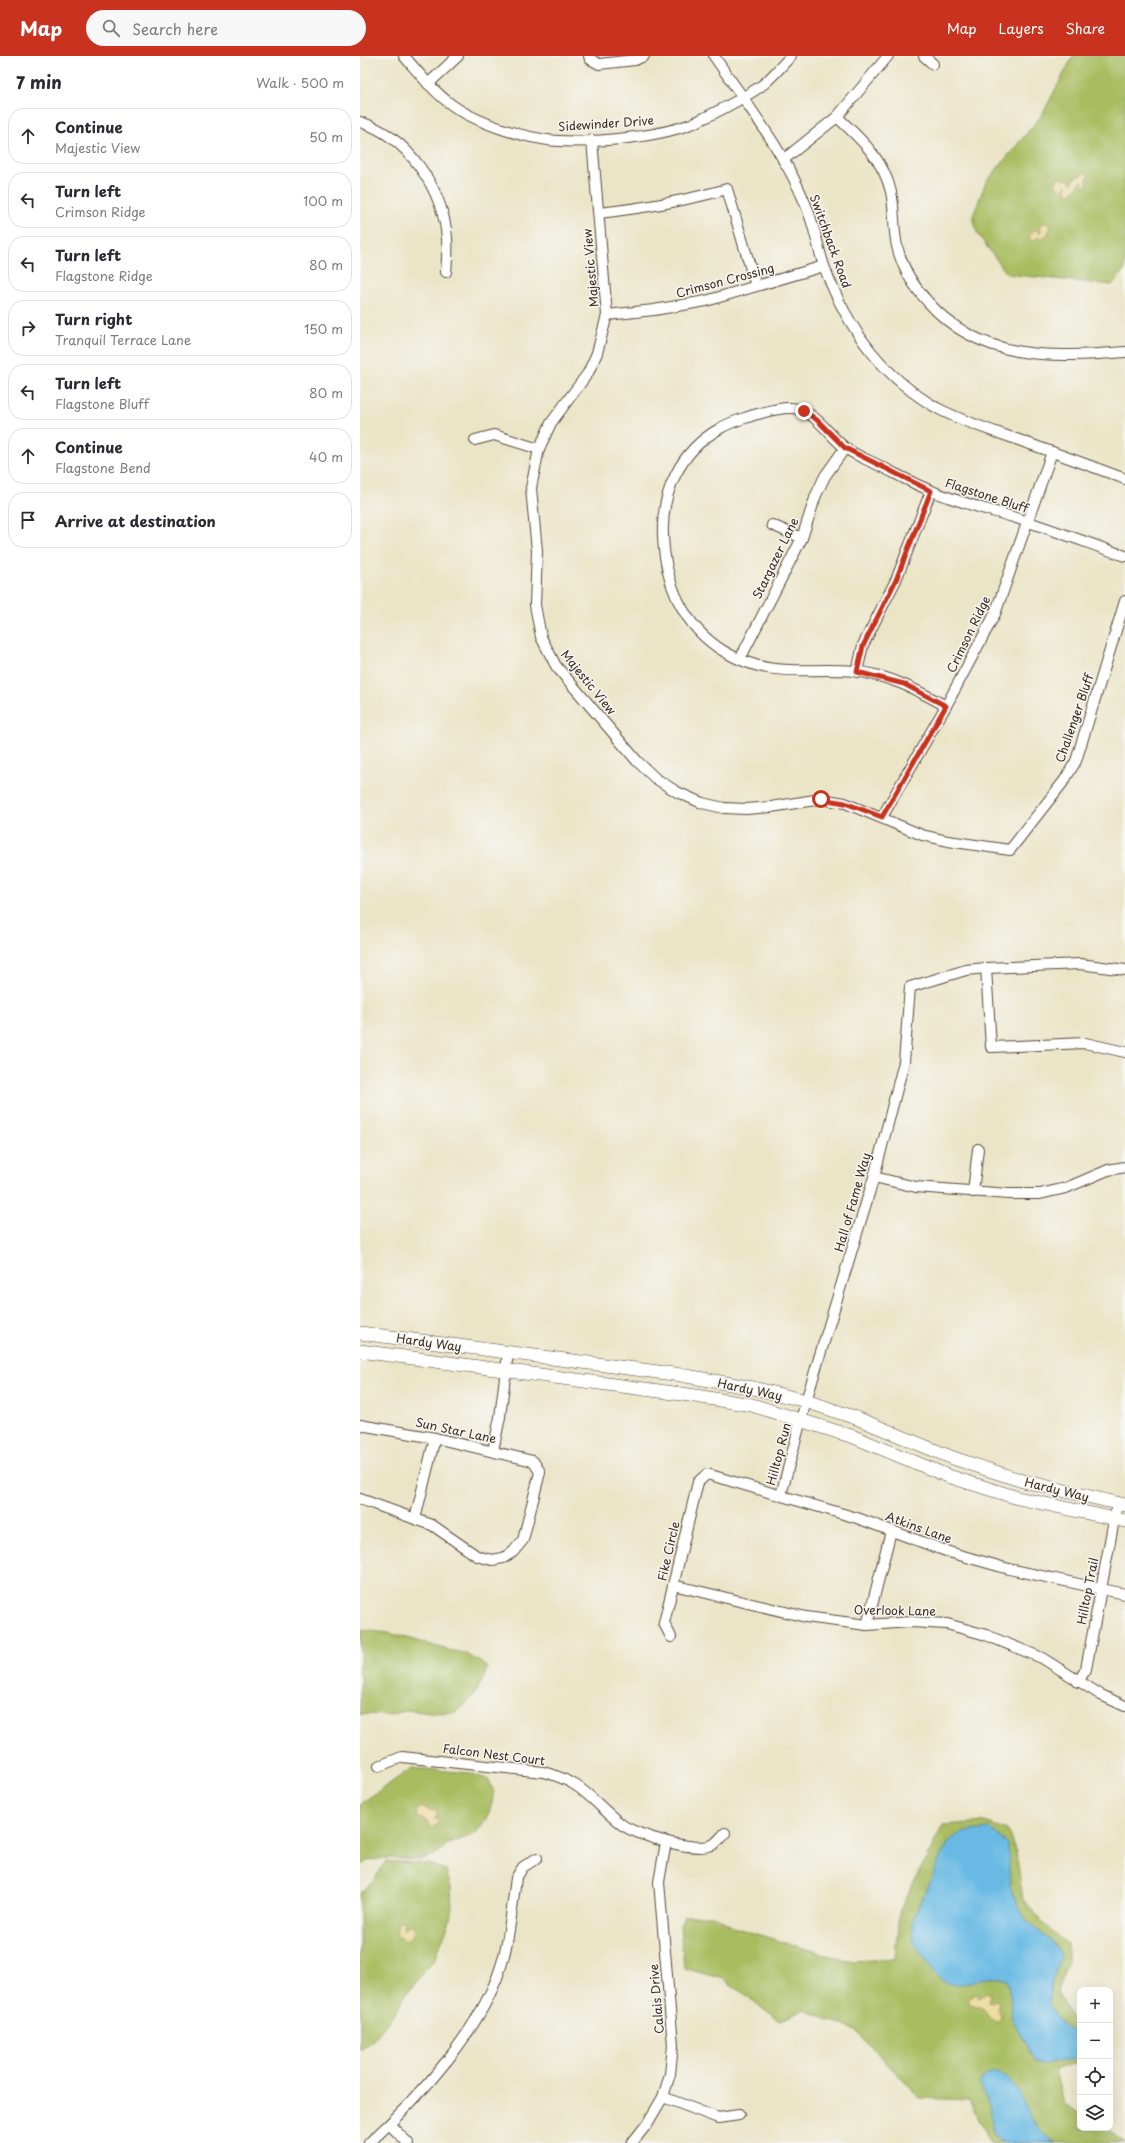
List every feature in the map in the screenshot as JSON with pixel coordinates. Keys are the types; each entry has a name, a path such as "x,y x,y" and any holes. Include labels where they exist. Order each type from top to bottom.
{"main road":[{"name":"Hardy Way","path":"360,1333 681,1375 753,1388 806,1401 859,1419 953,1458 1023,1481 1121,1505"},
{"name":"Hardy Way","path":"360,1351 744,1404 854,1437 948,1476 997,1492 1120,1520"}],"street":[{"name":"Sidewinder Drive","path":"404,56 428,84 448,102 475,118 515,133 557,141 592,140 663,132 697,122 762,85 791,56"},
{"path":"428,84 458,56"},
{"path":"590,58 599,64 634,60 644,56"},
{"name":"Switchback Road","path":"714,56 742,96 783,160 806,203 824,266 844,313 865,346 885,369 907,387 937,408 974,424 1125,479"},
{"path":"783,160 837,117 888,56"},
{"path":"924,56 933,64"},
{"path":"837,117 874,154 884,171 891,192 897,248 908,273 920,294 939,314 958,329 977,340 1014,351 1044,355 1125,352"},
{"path":"360,122 370,125 389,136 420,168 431,186 442,211 447,238 446,272"},
{"name":"Majestic View","path":"592,140 607,314 597,353 588,373 551,423 539,449 531,488 537,551 535,606 541,636 556,666 637,761 655,778 677,792 702,803 724,808 746,809 821,799 845,803 882,817 922,835 948,842 1010,850"},
{"path":"599,213 655,207 685,201 727,189 756,286"},
{"name":"Crimson Crossing","path":"607,314 654,310 706,301 824,266"},
{"name":"Flagstone Bluff","path":"946,706 904,684 857,672 787,672 757,667 726,653 706,638 677,601 668,580 664,557 664,506 668,489 676,472 687,456 719,429 779,408 792,408 804,411 817,420 845,448 931,491 1028,522 1125,556"},
{"path":"475,440 494,435 539,449"},
{"name":"Stargazer Lane","path":"740,659 802,538 816,495 825,476 845,448"},
{"name":"Crimson Ridge","path":"882,817 946,706 995,614 1052,452"},
{"path":"857,672 863,646 896,580 931,491"},
{"path":"772,525 802,538"},
{"name":"Challenger Bluff","path":"1010,850 1064,781 1076,761 1125,601"},
{"path":"1125,970 1080,964 986,968 991,1047 1085,1043 1125,1052"},
{"name":"Hall of Fame Way","path":"801,1420 874,1177 904,1062 910,987 966,970 986,968"},
{"path":"973,1192 978,1149"},
{"path":"874,1177 916,1187 973,1192 1040,1194 1066,1188 1108,1170 1125,1167"},
{"path":"493,1451 500,1417 508,1353"},
{"name":"Hilltop Run","path":"781,1495 801,1420"},
{"name":"Sun Star Lane","path":"360,1425 435,1438 533,1461 540,1472 523,1540 513,1552 503,1558 492,1560 477,1556 432,1525 415,1519"},
{"path":"360,1498 415,1519 435,1438"},
{"name":"Atkins Lane","path":"707,1474 857,1518 971,1558 1100,1590 1125,1594"},
{"name":"Fike Circle","path":"672,1637 664,1623 698,1482 707,1474"},
{"name":"Hilltop Trail","path":"1078,1682 1086,1669 1100,1590 1120,1520 1121,1505"},
{"path":"868,1625 891,1531"},
{"name":"Overlook Lane","path":"674,1585 806,1617 868,1625 911,1622 947,1624 986,1635 1042,1658 1101,1696 1125,1706"},
{"name":"Falcon Nest Court","path":"379,1766 402,1757 488,1765 556,1775 576,1785 621,1824 666,1842 699,1846 714,1844 725,1833"},
{"name":"Calais Drive","path":"632,2143 648,2124 663,2097 670,2074 673,2045 659,1882 666,1842"},
{"path":"369,2143 390,2125 431,2080 478,2015 496,1979 503,1961 516,1878 523,1867 537,1858"},
{"path":"663,2097 718,2118 739,2115"},
{"path":"390,2125 408,2143"}],"green space":[{"path":"1073,56 1125,56 1125,270 1112,285 1007,274 977,233 973,216 986,182 1042,115"},
{"path":"360,1630 389,1633 448,1650 465,1653 488,1667 476,1693 457,1712 430,1713 408,1710 389,1715 360,1714"},
{"path":"412,1768 470,1773 489,1780 494,1791 487,1819 475,1834 446,1845 438,1854 419,1860 385,1858 368,1861 360,1867 360,1804"},
{"path":"985,1822 1007,1830 1016,1852 1023,1899 1045,1925 1068,1945 1068,1961 1057,1991 1072,2019 1077,2025 1077,2062 1055,2070 1063,2104 1077,2111 1077,2131 1110,2131 1125,2143 991,2143 969,2100 920,2098 855,2030 804,2010 779,2021 724,1979 684,1968 680,1925 685,1916 715,1916 733,1927 847,1961 895,1959 899,1912 943,1825"},
{"path":"386,1861 428,1864 446,1870 451,1888 452,1907 450,1920 435,1959 406,1994 394,2014 375,2038 360,2050 360,1894 374,1880"}],"sand":[{"path":"1085,172 1089,175 1087,185 1082,186 1083,181 1081,181 1071,194 1066,192 1067,185 1061,190 1055,185 1058,177 1065,180 1070,179 1070,183 1072,184 1075,177 1081,176"},
{"path":"1044,222 1051,226 1048,234 1043,238 1038,237 1033,241 1029,237 1035,229 1040,233 1041,226"},
{"path":"422,1807 429,1810 436,1810 438,1814 434,1819 438,1819 439,1823 432,1828 424,1819 418,1818 416,1811"},
{"path":"402,1921 404,1923 403,1930 412,1924 415,1932 409,1940 404,1940 396,1935 398,1922"},
{"path":"977,1993 979,1998 986,1993 989,1993 990,1996 988,2001 991,2002 997,2000 999,2005 997,2008 1001,2015 1000,2020 997,2021 992,2019 983,2008 970,2004 968,1998"}],"water":[{"path":"991,1829 1008,1845 1010,1886 1017,1904 1026,1920 1057,1947 1061,1956 1050,1988 1049,2005 1060,2022 1077,2038 1077,2056 1072,2059 1044,2065 1033,2060 1011,2016 1008,1981 1000,1978 991,1978 965,1983 949,1984 941,1980 936,1975 918,1949 915,1942 913,1923 938,1862 950,1840 957,1835 971,1831"},
{"path":"991,2072 999,2073 1012,2083 1035,2124 1045,2135 1056,2143 1002,2143 993,2132 989,2105 979,2085 982,2079"}],"route":[{"path":"804,411 817,420 826,431 845,448 931,491 896,580 863,646 857,672 904,684 946,706 882,817 845,803 821,799"}]}
